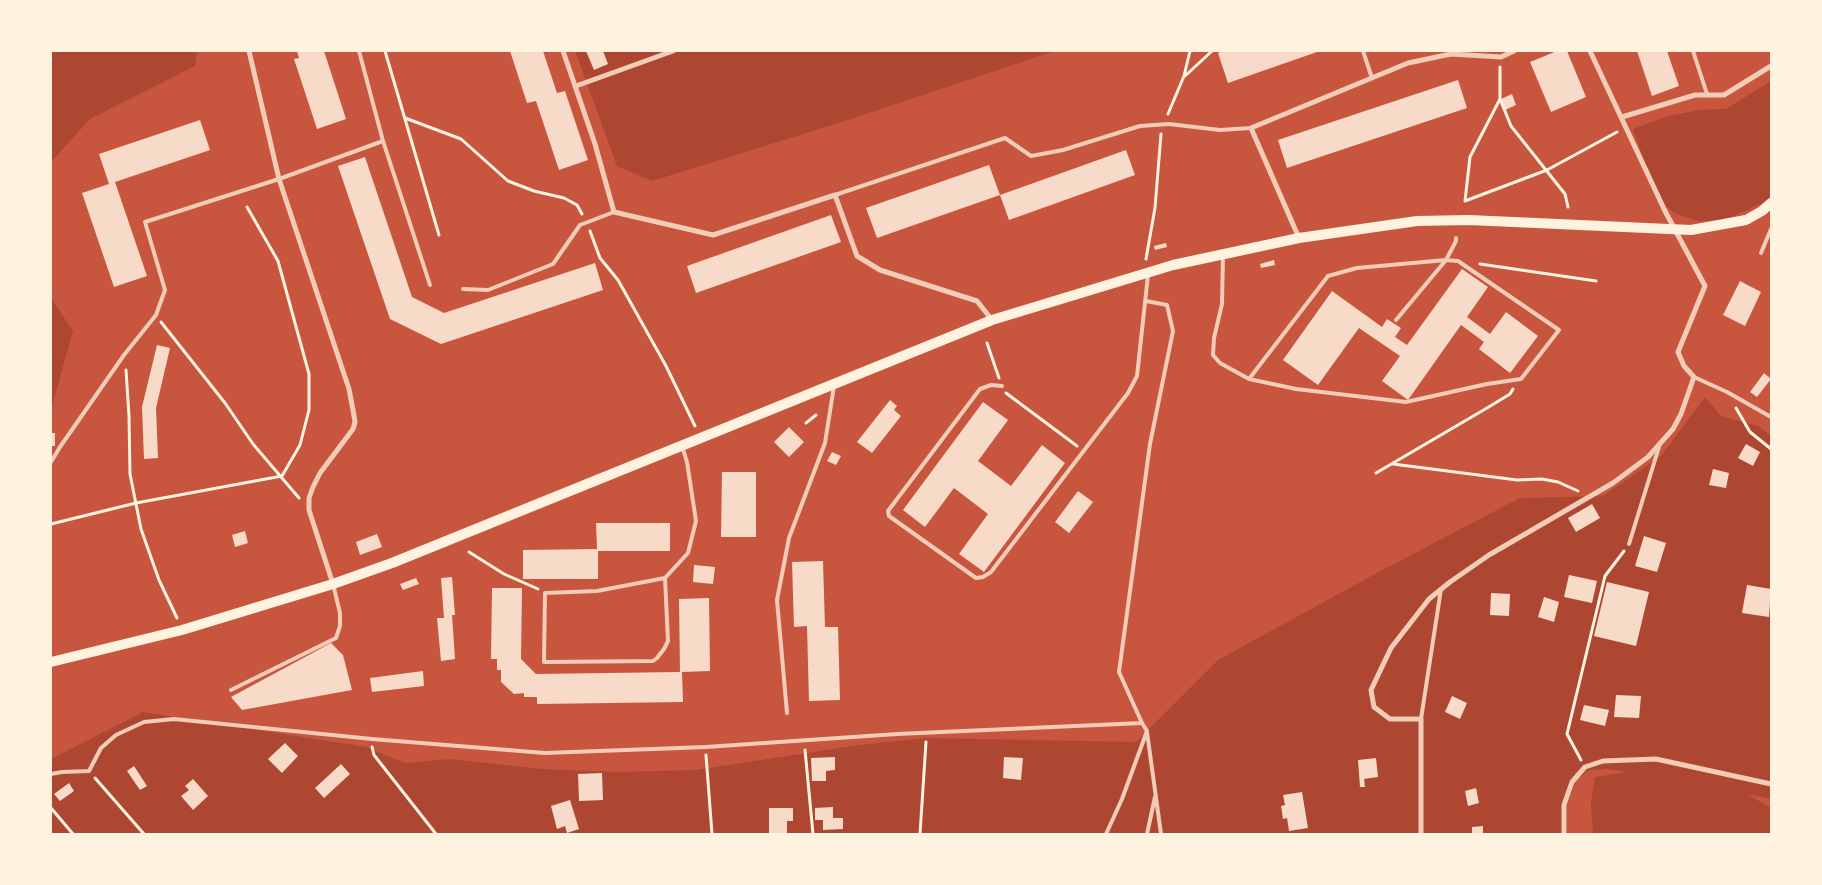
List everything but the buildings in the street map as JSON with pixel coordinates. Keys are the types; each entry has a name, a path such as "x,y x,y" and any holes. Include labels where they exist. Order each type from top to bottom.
{"main road":[{"path":"51,662 182,630 333,584 392,563 992,320 1148,272 1299,238 1417,221 1470,220 1691,230 1746,220 1762,211 1771,203"}],"street":[{"path":"249,51 279,179 349,389 355,422 353,429 320,473 309,498 309,510 333,584"},
{"path":"563,51 576,86 614,212 713,235 835,195 856,256 880,270 977,301 992,320"},
{"path":"576,86 673,51"},
{"path":"1299,238 1251,128 1408,63 1451,54 1499,54 1514,51"},
{"path":"1421,834 1421,719 1390,719 1374,707 1372,690 1391,648 1429,599 1441,589 1489,555 1629,472 1659,446 1673,429 1681,414 1694,377 1684,366 1678,352 1705,286 1665,212 1590,51"},
{"path":"1622,117 1695,95 1724,95 1771,66"},
{"path":"1564,834 1564,805 1572,782 1585,767 1603,761 1656,759 1771,784"}],"lane":[{"path":"359,51 383,141 430,285"},
{"path":"1363,51 1372,78"},
{"path":"1693,51 1707,94"},
{"path":"835,195 1005,138 1030,156 1063,150 1140,126 1162,124 1220,130 1251,128"},
{"path":"51,462 124,355 156,315 165,290 145,222 279,179 383,141"},
{"path":"463,289 488,290 553,264 580,225 614,212"},
{"path":"1761,253 1771,229"},
{"path":"1396,320 1446,260 1456,238"},
{"path":"1222,254 1222,304 1214,338 1213,355 1220,363 1248,379 1296,389 1406,402 1487,384 1521,379 1559,330 1458,260 1357,268 1328,276 1248,379"},
{"path":"1002,386 991,385 980,388 888,511 889,516 976,578 984,577 996,566 1128,393 1137,376 1148,272"},
{"path":"1146,301 1167,305 1173,331 1150,444 1119,672 1147,731 1161,834"},
{"path":"1694,377 1727,392 1771,417"},
{"path":"787,713 777,600 789,538 825,443 835,384"},
{"path":"665,578 668,641 664,649 653,661 544,662 545,592 597,591 665,578 688,553 696,521 687,462 682,446"},
{"path":"1629,544 1659,446"},
{"path":"231,690 336,638 340,626 340,613 333,584"},
{"path":"1421,719 1441,589"},
{"path":"51,774 89,771 101,748 116,735 144,722 174,719 372,739 545,752 706,746 804,739 1142,723"},
{"path":"1106,834 1122,800 1147,731"},
{"path":"1146,834 1156,792"}],"path":[{"path":"385,51 439,235"},
{"path":"1146,259 1155,208 1162,124 1169,113 1184,76 1190,51"},
{"path":"1184,76 1212,51"},
{"path":"1499,54 1500,99 1511,126 1565,194 1568,207"},
{"path":"1500,99 1470,157 1465,201 1546,170 1626,127"},
{"path":"405,118 461,139 508,181 534,192 564,198 577,205 587,223 600,258 618,280 666,366 695,426"},
{"path":"51,524 136,502 282,476 300,445 309,410 309,374 278,261 247,207"},
{"path":"1458,260 1596,281"},
{"path":"156,315 225,403 253,444 309,510"},
{"path":"988,343 1005,391 1084,452"},
{"path":"124,355 129,416 130,474 141,529 159,580 182,630"},
{"path":"1727,392 1750,432 1771,449"},
{"path":"1376,473 1510,394"},
{"path":"806,423 816,415"},
{"path":"1393,464 1517,480 1542,479 1558,482 1576,490 1586,498"},
{"path":"1585,767 1567,734 1606,576 1629,544"},
{"path":"470,552 504,574 545,592"},
{"path":"920,834 926,733"},
{"path":"372,739 374,755 436,834"},
{"path":"804,739 813,834"},
{"path":"706,746 712,834"},
{"path":"89,771 144,834"},
{"path":"51,808 73,834"}],"shaded area":[{"path":"51,51 197,51 195,66 90,119 51,162"},
{"path":"575,51 1055,51 845,121 652,181 617,166"},
{"path":"1771,81 1771,199 1725,220 1698,221 1674,213 1658,199 1633,129 1668,116 1699,110 1726,109"},
{"path":"51,298 73,331 51,410"},
{"path":"1705,397 1721,416 1758,426 1771,436 1771,799 1747,794 1771,808 1771,834 1593,834 1591,803 1595,777 1628,772 1605,769 1589,770 1576,781 1567,805 1567,834 51,834 51,759 143,712 366,747 405,763 449,759 542,769 619,772 696,770 859,745 925,738 1136,742 1218,660 1375,574 1520,498 1603,496 1661,456"}]}
